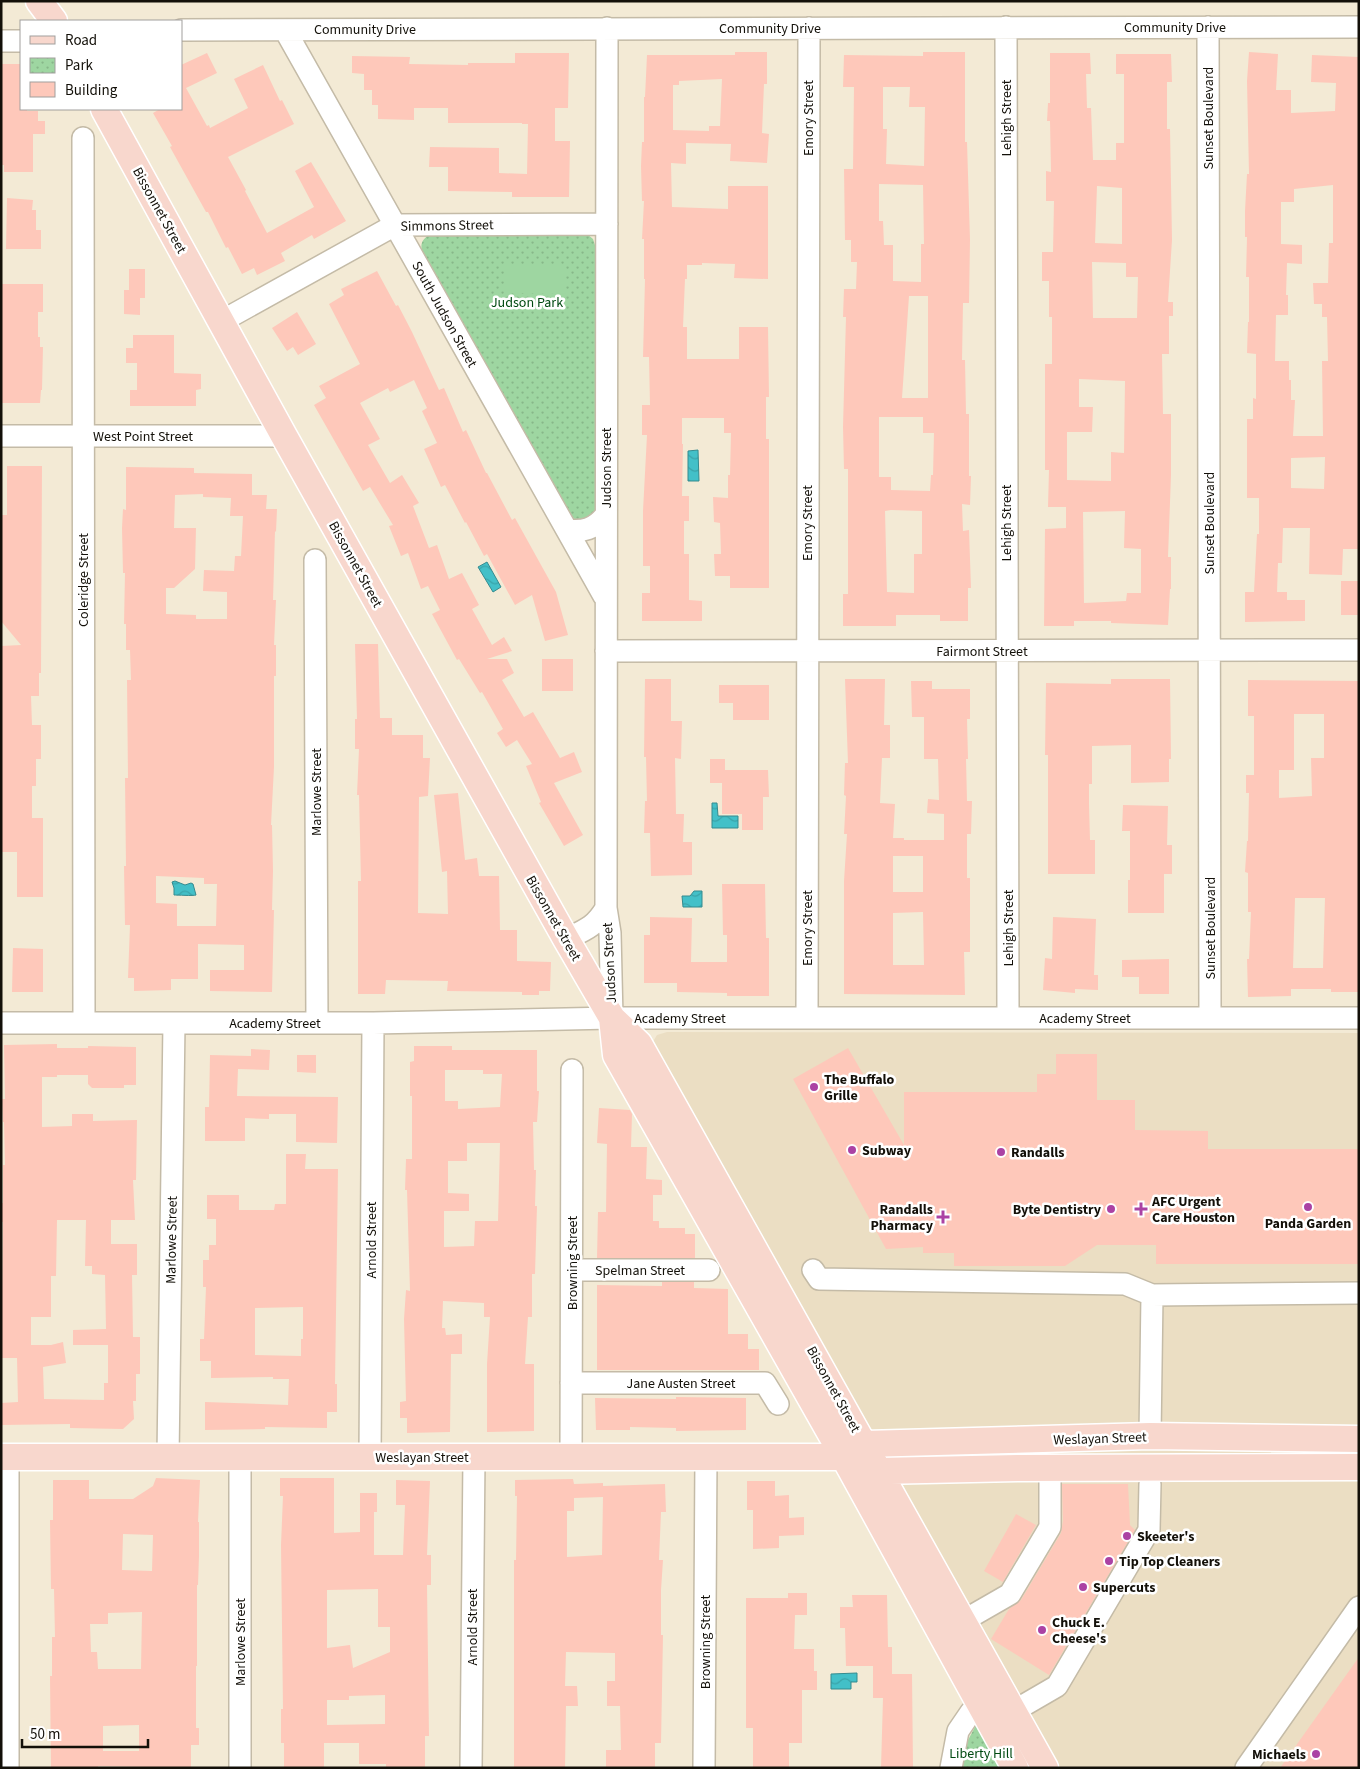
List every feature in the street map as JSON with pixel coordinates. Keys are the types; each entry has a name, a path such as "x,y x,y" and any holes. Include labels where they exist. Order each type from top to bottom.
{"main road":[{"path":"39,1 54,20"},
{"path":"48,1 55,20"},
{"name":"Bissonnet Street","path":"105,110 284,436 612,1018 616,1055 854,1451 980,1706 1016,1768"},
{"path":"1150,1436 1150,1476"},
{"name":"Weslayan Street","path":"5,1457 706,1457 1150,1436 1359,1439"},
{"name":"Weslayan Street","path":"854,1451 879,1471 1050,1468 1150,1476 1359,1467"},
{"path":"879,1471 1045,1768"}],"street":[{"name":"Lehigh Street","path":"1006,27 1008,1018"},
{"name":"Sunset Boulevard","path":"1208,27 1210,1018"},
{"name":"Community Drive","path":"182,30 1359,27"},
{"name":"Judson Street","path":"607,28 606,908 610,933 612,1018"},
{"name":"Emory Street","path":"807,1018 809,28"},
{"name":"South Judson Street","path":"285,30 605,599"},
{"path":"1,41 20,41"},
{"name":"Coleridge Street","path":"83,138 84,1023"},
{"name":"Simmons Street","path":"222,321 395,225 607,224"},
{"name":"West Point Street","path":"1,436 284,436"},
{"path":"567,530 579,531 589,529 606,516"},
{"name":"Marlowe Street","path":"315,560 317,1023"},
{"name":"Fairmont Street","path":"606,651 1359,650"},
{"name":"Judson Street","path":"566,939 600,920 606,908"},
{"name":"Academy Street","path":"1,1023 373,1023 612,1018 1359,1018"},
{"name":"Marlowe Street","path":"168,1457 174,1023"},
{"name":"Arnold Street","path":"370,1457 373,1023"},
{"name":"Browning Street","path":"571,1457 572,1070"},
{"name":"Spelman Street","path":"572,1270 709,1270"},
{"path":"813,1270 819,1279 1125,1284 1152,1294 1359,1293"},
{"path":"1150,1436 1152,1294"},
{"name":"Jane Austen Street","path":"571,1384 765,1383 778,1404"},
{"path":"5,1457 8,1768"},
{"name":"Marlowe Street","path":"240,1457 240,1768"},
{"name":"Arnold Street","path":"471,1768 474,1457"},
{"name":"Browning Street","path":"704,1768 706,1457"},
{"path":"964,1621 1010,1594 1050,1527 1050,1468"},
{"path":"1026,1704 1057,1686 1149,1530 1150,1476"},
{"path":"1246,1768 1359,1607"},
{"path":"951,1768 958,1731 972,1712 1003,1692"}],"shaded area":[{"path":"667,1032 1359,1033 1359,1768 1058,1768 653,1048 657,1035"}],"green space":[{"name":"Judson Park","path":"431,234 587,234 593,239 595,245 595,513 593,518 578,522 570,515 422,251 423,241"},
{"path":"506,266 566,266 566,294 506,293"},
{"name":"Liberty Hill","path":"976,1725 981,1725 1007,1768 962,1768 967,1742"}],"water":[{"path":"698,450 699,481 688,481 688,451"},
{"path":"487,562 501,587 493,592 478,567"},
{"path":"712,803 717,803 718,816 738,816 738,828 712,828"},
{"path":"175,881 185,885 193,884 196,895 174,895 172,882"},
{"path":"694,891 702,891 702,907 683,907 682,896 690,896"},
{"path":"857,1673 857,1682 851,1682 851,1689 831,1689 831,1674"}],"building":[{"path":"735,52 767,52 767,84 764,84 762,133 769,134 767,163 730,161 731,144 686,143 686,164 671,163 672,207 728,209 728,186 768,186 768,279 734,278 735,264 702,263 702,265 687,265 683,327 687,327 687,359 739,359 739,327 768,327 769,397 766,397 766,439 769,439 769,588 730,588 730,576 715,576 714,554 721,554 720,523 714,522 713,497 728,498 731,433 724,433 724,418 682,418 682,496 689,496 689,521 684,521 684,554 689,554 689,600 702,601 702,621 642,621 642,593 650,593 650,566 643,566 643,511 647,435 642,435 642,405 650,405 649,357 643,357 645,279 644,239 642,239 644,201 642,201 641,166 642,142 644,142 644,97 647,55 735,55","holes":["722,79 720,126 709,126 709,131 673,130 673,85 679,85 679,81"]},
{"path":"923,52 965,52 965,142 967,142 970,240 969,303 963,303 962,360 965,360 966,414 969,414 969,476 971,476 970,505 962,504 963,531 969,530 971,588 968,588 968,621 940,621 940,615 896,615 896,626 843,626 843,594 848,594 848,469 844,469 843,427 846,317 843,317 844,289 856,289 857,262 851,262 851,240 845,240 844,169 853,169 854,87 843,87 844,55 923,56","holes":["883,87 910,87 909,107 925,107 924,166 886,164 887,129 883,129","879,184 923,185 924,244 921,244 921,282 893,281 893,245 884,245 883,221 879,221","909,296 928,296 928,398 902,398","879,417 923,417 923,433 934,433 933,475 931,475 930,491 891,490 891,477 879,477","885,511 922,511 922,554 914,554 914,593 887,592"]},
{"path":"1249,52 1278,54 1276,90 1291,90 1291,113 1335,111 1336,83 1311,82 1312,55 1359,57 1359,549 1343,549 1342,575 1309,574 1310,528 1283,528 1282,563 1278,563 1277,592 1287,592 1287,600 1305,600 1305,621 1245,622 1245,592 1254,592 1257,534 1259,534 1259,498 1247,498 1247,419 1253,419 1253,398 1256,399 1256,354 1247,353 1249,277 1246,277 1247,237 1245,237 1245,211 1247,174 1249,174 1247,81","holes":["1333,185 1333,243 1329,243 1328,283 1313,283 1314,304 1322,304 1322,317 1327,317 1328,361 1322,361 1323,436 1293,436 1295,400 1291,400 1289,361 1275,361 1276,315 1288,315 1288,295 1286,295 1287,263 1302,264 1302,245 1281,244 1281,202 1294,202 1294,189","1325,457 1324,489 1291,488 1291,458"]},
{"path":"207,53 217,73 186,88 207,126 209,125 210,128 248,108 234,79 263,65 280,101 282,100 294,124 228,157 267,233 314,207 295,171 311,162 346,221 314,239 312,235 281,253 285,261 257,275 254,268 242,274 170,147 172,146 153,113 158,110 182,110 182,65"},
{"path":"515,53 569,53 568,108 555,108 555,141 570,141 569,197 512,197 512,192 448,191 448,167 429,167 430,147 499,148 499,173 527,174 528,124 448,123 448,108 414,108 414,120 378,119 378,105 372,105 372,90 364,90 364,74 352,73 352,56 410,57 409,64 468,65 468,63 515,63"},
{"path":"1050,53 1090,53 1091,74 1086,74 1087,108 1091,108 1093,160 1116,160 1116,143 1124,143 1124,74 1116,74 1116,54 1171,54 1172,82 1167,82 1167,129 1170,129 1172,240 1168,302 1173,302 1173,316 1169,316 1169,354 1162,354 1163,414 1171,414 1168,557 1171,557 1171,589 1168,625 1111,623 1111,621 1074,621 1074,626 1044,626 1045,529 1066,528 1066,507 1048,507 1049,470 1045,470 1045,364 1052,364 1052,317 1049,317 1049,281 1042,281 1042,252 1053,252 1054,201 1046,201 1046,171 1051,172 1050,121 1047,121 1048,103 1050,103","holes":["1097,186 1122,188 1122,244 1095,243","1092,262 1126,263 1126,277 1138,277 1137,318 1093,318","1079,379 1125,381 1124,453 1111,452 1111,481 1067,480 1067,432 1092,432 1093,407 1079,407","1125,511 1124,548 1141,549 1141,593 1127,593 1126,601 1084,603 1083,512"]},
{"path":"1,64 20,64 20,110 38,111 38,121 45,121 45,134 33,134 33,172 4,172 4,165 1,165"},
{"path":"7,198 33,200 32,210 36,210 36,230 41,230 41,249 6,249"},
{"path":"129,269 145,269 145,298 140,298 140,315 124,314 124,290 129,290"},
{"path":"377,271 396,306 398,305 439,390 444,388 463,432 466,430 486,473 512,520 515,518 556,592 568,635 545,641 532,595 515,605 487,554 484,556 445,485 441,487 424,449 437,443 422,411 427,408 414,380 390,392 388,388 360,403 380,439 368,445 390,483 402,475 419,503 413,506 429,548 437,545 449,579 462,573 479,605 472,609 492,645 504,637 512,651 487,659 507,659 514,673 502,680 524,717 533,712 560,758 574,752 582,772 554,783 583,835 564,846 539,803 541,802 526,766 532,764 517,740 506,747 497,733 503,729 482,692 480,693 459,659 457,660 432,614 440,610 428,586 421,589 408,553 401,556 389,526 393,525 370,487 363,491 314,405 326,398 319,386 360,364 329,304 344,295 341,289"},
{"path":"1,284 43,284 43,312 38,312 38,337 40,337 40,347 43,347 40,403 2,403"},
{"path":"297,312 316,344 298,355 293,347 287,351 272,328"},
{"path":"133,335 174,335 174,373 201,374 201,389 196,390 196,406 130,406 130,390 137,390 137,363 126,363 126,348 133,348"},
{"path":"7,466 42,466 41,673 39,673 39,696 31,696 32,725 41,725 41,759 36,759 36,786 32,786 32,818 43,818 43,897 17,897 17,852 1,852 1,646 21,645 1,621 1,515 7,515"},
{"path":"126,467 194,468 194,473 252,474 252,495 267,495 266,509 277,509 273,600 276,600 274,645 276,645 276,676 274,676 274,767 271,825 272,910 274,910 272,992 210,991 210,970 244,970 244,945 198,944 198,979 171,979 171,990 134,991 134,978 128,978 130,925 125,925 124,866 126,866 125,778 128,778 127,680 131,680 130,650 126,650 126,624 124,624 125,573 123,573 122,528 123,509 126,510","holes":["203,494 203,497 231,498 230,516 243,516 241,556 235,556 234,571 204,570 203,591 227,592 227,619 196,619 196,615 166,614 166,588 174,588 195,569 196,528 174,528 175,495","156,876 204,878 204,884 217,884 216,926 177,926 177,904 156,903"]},
{"path":"1341,581 1359,581 1359,615 1341,615"},
{"path":"355,644 378,644 380,718 392,718 392,735 423,735 423,758 430,758 428,796 419,797 418,913 448,914 447,871 442,872 434,795 458,793 465,860 477,858 479,876 499,876 500,930 517,930 517,961 551,962 550,991 539,991 539,995 522,995 522,992 447,991 448,981 386,980 385,994 358,994 358,881 361,881 359,795 357,795 359,749 355,749 355,719 357,719"},
{"path":"542,659 573,659 573,691 542,691"},
{"path":"645,679 671,679 671,721 682,721 681,759 675,758 676,814 684,814 683,842 692,842 692,875 651,876 650,833 644,833 645,801 647,801 646,757 644,757"},
{"path":"845,679 885,679 884,725 890,725 890,758 882,758 880,803 895,804 893,838 904,838 904,840 944,840 944,814 927,813 928,799 939,800 938,759 924,759 924,717 912,717 911,681 932,681 932,689 970,689 970,719 967,719 968,759 966,759 967,801 972,801 971,834 967,834 967,878 970,878 970,952 964,952 965,995 844,994 844,881 847,834 844,834 846,796 844,795 845,763 848,763","holes":["893,856 923,856 923,892 893,892","923,912 924,965 893,965 893,913"]},
{"path":"1111,679 1170,679 1171,759 1169,759 1169,782 1131,783 1131,745 1092,746 1092,784 1089,784 1089,804 1090,840 1095,840 1095,874 1048,874 1048,755 1045,755 1046,683 1111,684"},
{"path":"1248,680 1359,681 1359,992 1331,992 1331,989 1291,989 1291,996 1248,997 1247,959 1249,959 1251,912 1248,912 1248,873 1245,872 1249,793 1246,793 1246,775 1254,775 1254,716 1248,716","holes":["1294,714 1324,714 1324,758 1311,758 1312,796 1279,798 1279,770 1294,770","1295,898 1325,898 1323,968 1293,968"]},
{"path":"719,685 769,685 769,720 733,720 733,703 719,703"},
{"path":"710,759 725,759 725,770 768,770 769,797 763,797 763,830 742,830 742,814 722,814 722,783 710,783"},
{"path":"1123,805 1168,806 1167,845 1172,845 1172,874 1164,874 1164,913 1128,913 1130,831 1122,831"},
{"path":"722,884 765,884 766,938 769,938 769,996 727,996 727,993 677,992 677,983 644,983 644,935 650,935 650,917 692,918 691,962 727,962 727,935 723,935"},
{"path":"1053,917 1096,919 1094,975 1098,975 1098,990 1075,989 1075,993 1043,990 1045,958 1052,959"},
{"path":"13,948 43,949 43,992 12,992"},
{"path":"1169,959 1169,994 1139,994 1139,977 1122,977 1122,960"},
{"path":"57,1044 57,1048 88,1048 88,1046 136,1047 136,1085 124,1085 124,1088 92,1088 88,1084 88,1075 42,1077 42,1127 72,1126 72,1114 93,1114 93,1121 137,1120 136,1180 133,1180 135,1220 111,1220 111,1244 137,1244 137,1275 132,1275 133,1337 140,1337 140,1374 136,1374 136,1401 133,1401 134,1419 123,1429 70,1428 70,1424 1,1425 1,1403 18,1402 17,1358 1,1358 3,1222 1,1222 1,1203 3,1203 3,1165 5,1165 2,1099 5,1099 4,1045","holes":["57,1220 86,1220 85,1266 92,1266 92,1274 105,1275 106,1329 73,1330 73,1345 108,1345 108,1383 104,1383 104,1400 44,1399 43,1367 66,1363 63,1342 51,1345 31,1345 31,1317 51,1317 51,1276 56,1276"]},
{"path":"414,1046 452,1046 452,1050 537,1050 537,1091 539,1091 537,1122 533,1122 534,1170 536,1170 535,1206 537,1206 535,1274 532,1274 532,1317 528,1317 525,1364 534,1364 534,1431 487,1432 487,1364 490,1317 484,1317 484,1303 443,1301 442,1328 445,1328 446,1335 462,1334 462,1354 451,1354 450,1432 407,1433 407,1418 400,1418 400,1402 406,1401 404,1319 406,1290 410,1291 407,1190 405,1190 406,1159 412,1159 410,1062 414,1061","holes":["445,1070 483,1070 483,1074 502,1074 500,1107 458,1109 458,1101 445,1101","467,1143 500,1143 498,1221 475,1221 474,1246 444,1247 444,1211 469,1211 469,1194 448,1193 448,1161 467,1161"]},
{"path":"848,1048 904,1145 904,1092 1037,1092 1037,1074 1056,1074 1056,1054 1097,1054 1097,1100 1135,1100 1135,1130 1208,1131 1208,1149 1359,1149 1359,1264 1156,1264 1156,1245 1097,1245 1065,1266 954,1266 954,1253 923,1253 923,1247 886,1249 793,1079"},
{"path":"251,1049 270,1050 269,1070 238,1069 237,1096 338,1097 337,1143 296,1142 296,1114 269,1114 269,1119 245,1118 245,1141 205,1141 205,1107 209,1107 210,1055 251,1056"},
{"path":"297,1055 316,1055 316,1073 297,1072"},
{"path":"599,1108 630,1110 632,1114 631,1147 647,1147 646,1179 662,1180 662,1195 653,1195 653,1221 659,1221 659,1228 685,1228 685,1234 695,1234 695,1258 597,1258 598,1212 606,1212 607,1144 597,1143"},
{"path":"286,1154 306,1154 305,1169 338,1169 335,1384 337,1384 337,1412 327,1412 327,1428 265,1427 265,1429 205,1430 205,1402 288,1405 289,1379 273,1379 273,1377 211,1378 211,1361 200,1361 200,1339 204,1339 206,1287 203,1287 203,1260 209,1260 209,1245 216,1245 216,1219 207,1219 207,1195 239,1195 239,1210 274,1210 275,1204 286,1204","holes":["303,1307 303,1339 301,1339 301,1356 255,1355 255,1308"]},
{"path":"662,1282 694,1282 694,1288 728,1289 728,1334 748,1334 748,1349 759,1349 759,1370 597,1370 597,1285 662,1286"},
{"path":"676,1397 746,1398 746,1430 676,1431 676,1428 630,1427 630,1430 596,1430 595,1398 676,1399"},
{"path":"156,1478 200,1480 196,1666 196,1728 199,1728 199,1745 191,1745 191,1768 98,1766 98,1768 51,1768 50,1676 52,1676 52,1637 55,1637 54,1589 51,1589 50,1520 53,1520 53,1480 89,1480 89,1499 133,1499 153,1486","holes":["123,1534 153,1535 152,1571 122,1570","142,1612 141,1669 98,1669 97,1652 91,1652 90,1624 108,1624 108,1613","139,1725 139,1751 103,1751 103,1726"]},
{"path":"280,1478 334,1478 334,1533 360,1532 360,1493 377,1493 377,1512 374,1512 374,1555 403,1555 405,1505 396,1505 396,1480 430,1481 427,1555 431,1555 431,1585 427,1585 429,1736 425,1736 425,1768 386,1768 386,1764 359,1764 359,1743 324,1743 324,1768 284,1768 284,1743 281,1743 281,1709 283,1709 281,1545 283,1496 280,1496","holes":["378,1589 378,1627 390,1627 390,1652 353,1668 350,1645 327,1648 327,1590","385,1695 385,1724 327,1725 327,1700 349,1700 349,1696"]},
{"path":"573,1479 574,1484 603,1483 603,1486 665,1484 666,1512 661,1512 659,1560 663,1560 661,1590 661,1635 663,1635 661,1743 655,1743 655,1768 606,1768 606,1750 621,1750 620,1706 607,1706 607,1681 615,1681 615,1653 566,1652 565,1686 577,1686 578,1706 566,1706 565,1768 514,1768 514,1560 516,1560 517,1496 515,1496 515,1480","holes":["603,1497 602,1555 567,1557 567,1511 574,1511 574,1498"]},
{"path":"747,1481 775,1481 775,1496 789,1495 789,1518 804,1517 804,1535 779,1536 779,1548 753,1549 753,1510 747,1510"},
{"path":"1062,1484 1128,1484 1130,1525 1135,1530 1049,1675 991,1639 1009,1609 1021,1600 1061,1533 1063,1521"},
{"path":"1016,1514 1036,1525 1003,1582 984,1571"},
{"path":"788,1593 807,1593 807,1615 795,1615 794,1649 814,1649 814,1671 817,1671 817,1690 802,1690 802,1743 789,1743 789,1768 753,1768 753,1728 746,1728 746,1598 788,1598"},
{"path":"852,1595 887,1595 888,1647 892,1647 892,1674 912,1674 913,1768 881,1768 883,1698 873,1698 873,1666 846,1666 845,1628 840,1628 840,1607 853,1607"},
{"path":"1359,1657 1359,1768 1280,1768"}],"place":[{"name":"The Buffalo Grille","path":"814,1087"},
{"name":"Subway","path":"852,1150"},
{"name":"Randalls","path":"1001,1152"},
{"name":"Panda Garden","path":"1308,1207"},
{"name":"Byte Dentistry","path":"1111,1209"},
{"name":"AFC Urgent Care Houston","path":"1141,1209"},
{"name":"Randalls Pharmacy","path":"943,1217"},
{"name":"Skeeter's","path":"1127,1536"},
{"name":"Tip Top Cleaners","path":"1109,1561"},
{"name":"Supercuts","path":"1083,1587"},
{"name":"Chuck E. Cheese's","path":"1042,1630"},
{"name":"Michaels","path":"1316,1754"}]}
